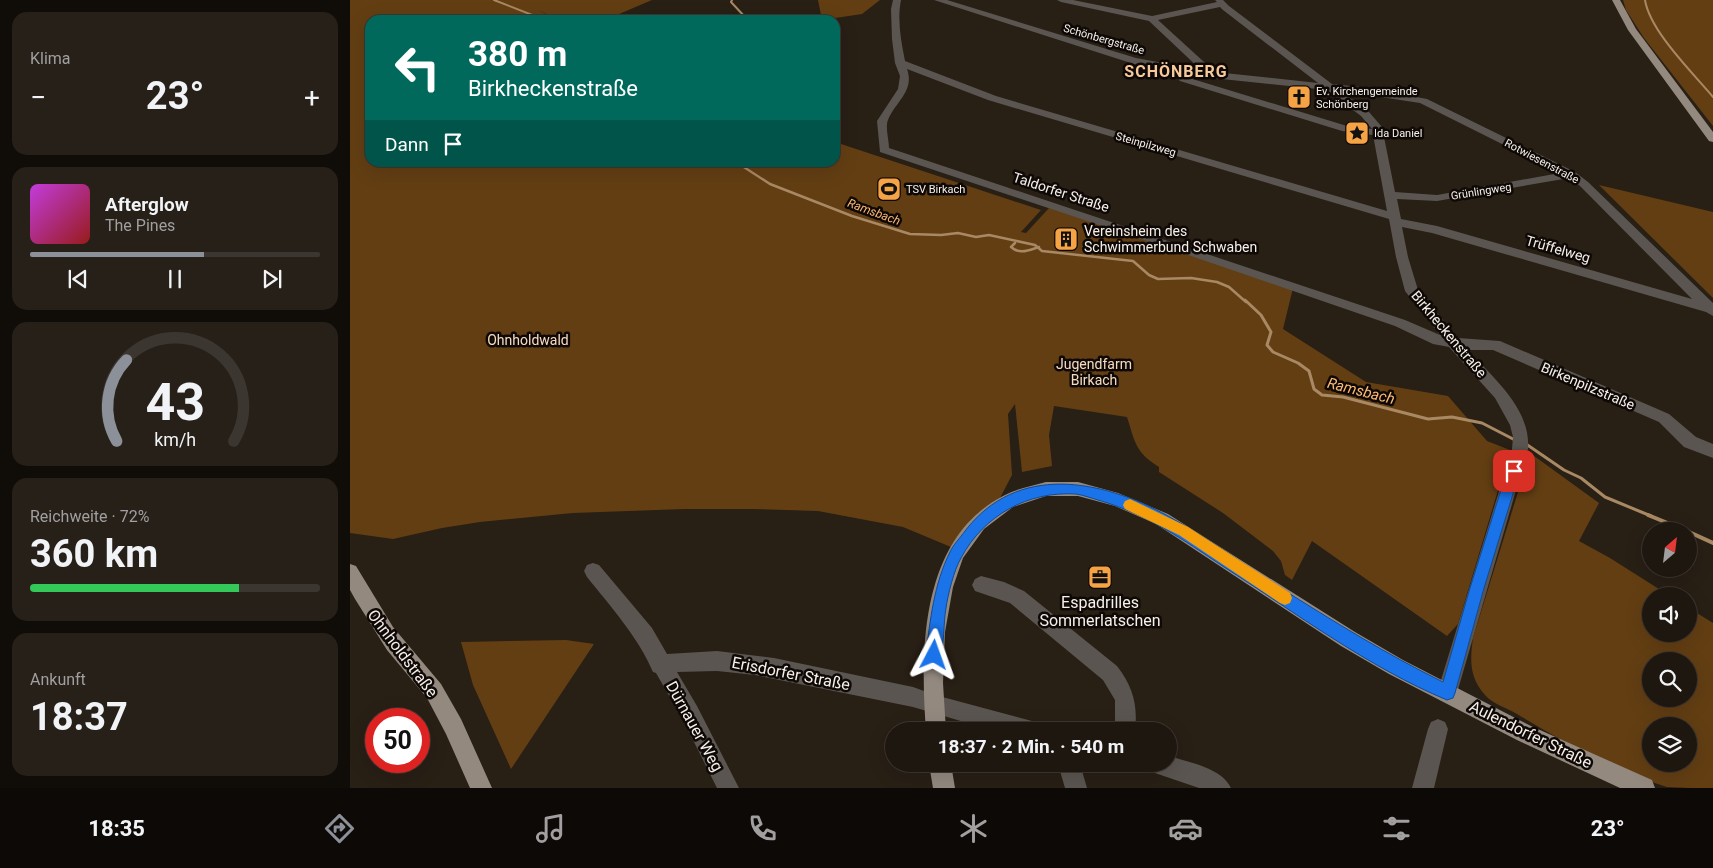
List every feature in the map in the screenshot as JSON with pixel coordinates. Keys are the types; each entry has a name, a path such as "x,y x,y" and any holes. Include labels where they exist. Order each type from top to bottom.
{"main road":[{"path":"1616,0 1632,30 1713,139"},
{"name":"Aulendorfer Straße","path":"936,722 933,683 935,632 940,601 955,554 978,524 1007,502 1030,493 1062,488 1098,494 1138,508 1162,519 1348,638 1396,666 1524,733 1644,788"},
{"name":"Ohnholdstraße","path":"350,572 370,611 385,633 420,672 434,691 481,788"},
{"path":"941,772 944,788"}],"street":[{"path":"897,0 895,9 896,32 900,63"},
{"name":"Schönbergstraße","path":"938,0 1134,61 1212,75 1328,87"},
{"path":"1061,0 1152,19 1220,2"},
{"name":"Birkheckenstraße","path":"1220,2 1365,114 1377,127 1402,257 1412,291 1455,344 1500,394 1518,424 1520,443 1447,693"},
{"path":"1152,19 1212,75"},
{"name":"Taldorfer Straße","path":"900,63 905,76 903,89 882,121 884,150 1169,244 1400,323 1438,340 1455,344"},
{"name":"Steinpilzweg","path":"900,63 992,98 1395,219"},
{"path":"1150,69 1346,129 1379,133"},
{"name":"Rotwiesenstraße","path":"1328,87 1402,95 1423,101 1571,174 1584,184 1712,310"},
{"name":"Grünlingweg","path":"1391,195 1437,198 1571,174"},
{"name":"Trüffelweg","path":"1395,219 1712,310"},
{"name":"Birkenpilzstraße","path":"1455,344 1488,344 1510,351 1664,418 1690,442 1713,451"},
{"path":"593,571 644,635 660,665"},
{"path":"981,585 1004,591 1016,598 1110,673 1118,684 1128,706 1126,722"},
{"name":"Erisdorfer Straße","path":"660,665 684,660 754,664 913,698 935,706 997,722"},
{"name":"Dürnauer Weg","path":"660,665 690,713 728,788"},
{"path":"1423,788 1438,729"},
{"path":"1177,770 1203,778 1220,788"},
{"path":"1071,772 1076,788"}],"green space":[{"name":"Ohnholdwald","path":"350,0 652,0 617,15 548,15 538,10 548,15 365,15 365,167 840,167 840,144 1041,210 1021,232 1026,233 1049,208 1293,288 1283,329 1366,382 1448,396 1487,441 1510,450 1458,624 1447,636 1312,541 1292,580 1285,575 1281,561 1273,551 1223,513 1159,472 1159,467 1151,462 1137,446 1127,417 1054,406 1049,435 1052,466 1022,472 1015,404 1008,414 1012,475 1000,498 972,519 951,547 903,527 818,511 752,509 684,509 573,513 480,522 393,539 350,533"},
{"path":"818,0 880,0 862,14 840,17 840,15 821,15"},
{"path":"1623,0 1713,0 1713,126 1644,38 1626,10"},
{"path":"1599,185 1713,212 1713,298"},
{"path":"1530,453 1599,503 1579,541 1656,587 1642,587 1642,642 1697,642 1697,613 1713,623 1713,788 1667,787 1628,773 1571,745 1492,701 1485,695 1473,675 1471,654 1473,638"},
{"path":"566,640 594,644 511,769 473,685 461,642"}],"building":[{"name":"Vereinsheim des Schwimmerbund Schwaben","path":"1068,230 1077,233 1066,246 1057,243"}],"waterway":[{"path":"494,0 532,15"},
{"name":"Ramsbach","path":"732,0 731,2 743,15"},
{"path":"1645,0 1648,12 1663,38 1713,97"},
{"name":"Ramsbach","path":"744,167 770,184 852,216 910,234 941,235 958,233 976,237 989,235 1035,245 1038,247"},
{"name":"Ramsbach","path":"1015,243 1011,247 1018,251 1038,247"},
{"name":"Ramsbach","path":"1038,247 1042,251 1133,261 1149,275 1158,279 1191,278 1217,282 1229,287 1246,302"},
{"name":"Ramsbach","path":"1245,300 1261,315 1271,332 1267,345 1273,352 1298,363 1309,371 1314,389 1322,395 1343,397 1428,419 1452,417 1482,423 1515,440"},
{"name":"Ramsbach","path":"1526,444 1564,470 1581,478 1605,497 1651,516"},
{"name":"Ramsbach","path":"1648,515 1665,522"},
{"name":"Ramsbach","path":"1698,536 1713,543"}],"slow traffic":[{"path":"1130,505 1162,519 1183,531 1285,598"}],"place":[{"name":"Ev. Kirchengemeinde Schönberg","path":"1299,97"},
{"name":"Ida Daniel","path":"1357,133"},
{"name":"TSV Birkach","path":"889,189"},
{"name":"Vereinsheim des Schwimmerbund Schwaben","path":"1066,239"},
{"name":"Espadrilles Sommerlatschen","path":"1100,577"}],"district":[{"name":"SCHÖNBERG","path":"1176,71"}],"route":[{"path":"934,655 939,608 955,554 978,524 990,513 1018,497 1046,489 1078,489 1118,500 1162,519 1204,544 1348,638 1447,693 1477,588 1514,471"}],"park label":[{"name":"Jugendfarm Birkach","path":"1094,372"}]}
